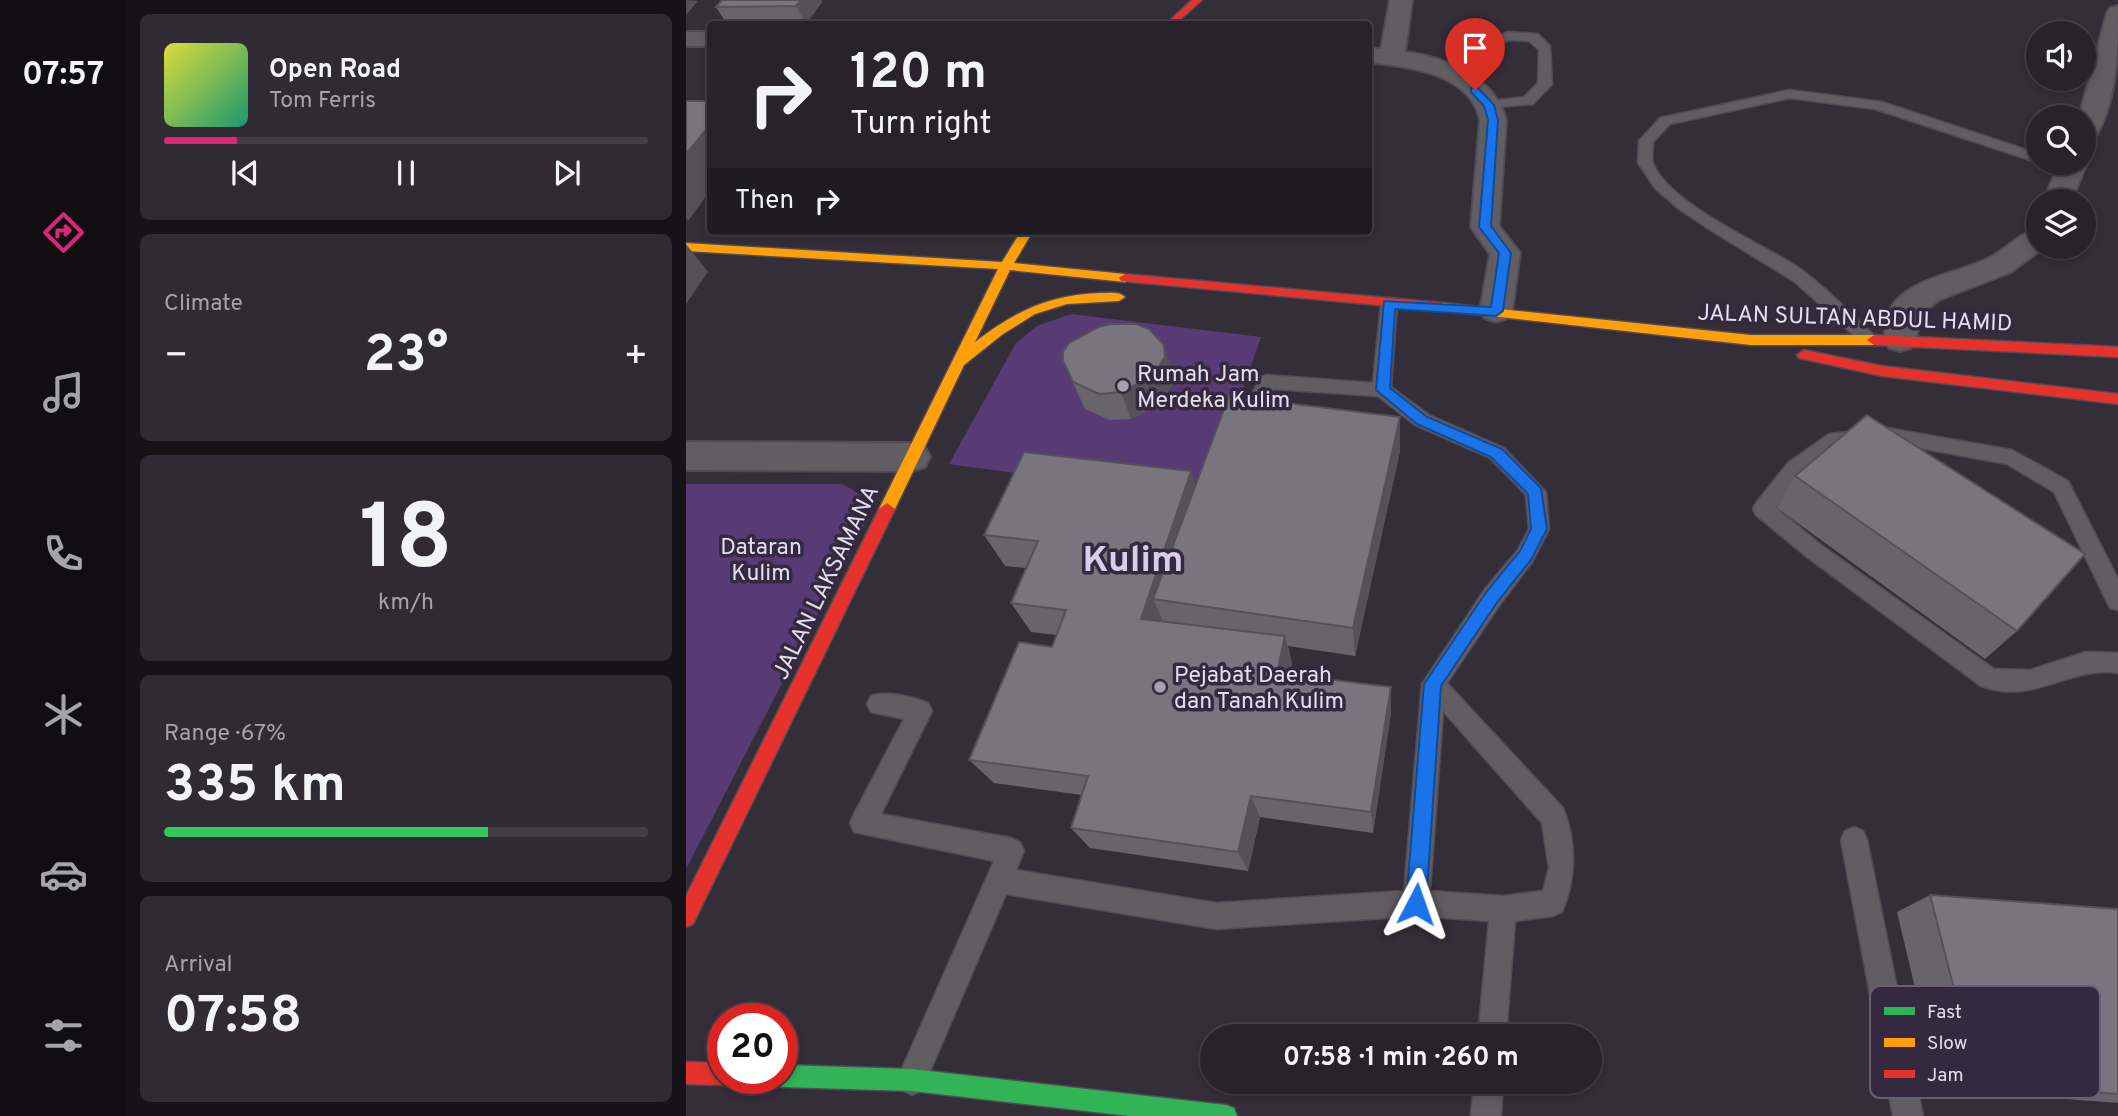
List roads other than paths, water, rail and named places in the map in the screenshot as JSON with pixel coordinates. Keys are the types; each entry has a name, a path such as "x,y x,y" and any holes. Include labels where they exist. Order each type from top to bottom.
{"main road":[{"path":"1173,21 1197,0"},
{"name":"JALAN LAKSAMANA","path":"686,917 1006,266 1025,235"},
{"name":"JALAN SULTAN ABDUL HAMID","path":"686,247 1006,266 1247,291 1496,311 1751,340 1900,340 2118,352"},
{"path":"958,363 1034,307 1056,301 1137,296 1174,297 1247,291"},
{"path":"1751,340 1847,367 1929,378 2078,391 2118,399"},
{"path":"686,1073 707,1074"},
{"path":"798,1076 912,1080 1226,1116"}],"street":[{"path":"1401,0 1380,57 1426,62 1452,72 1489,105 1493,120 1485,227 1505,253 1496,311"},
{"path":"2096,107 2109,81 2118,13"},
{"path":"686,39 707,39"},
{"path":"1900,340 1905,310 1928,293 2000,265 2026,246"},
{"path":"686,456 912,457"}],"lane":[{"path":"1452,72 1507,36 1533,37 1545,49 1545,84 1528,101 1489,105"},
{"path":"1870,341 1791,270 1690,210 1659,186 1645,165 1642,146 1649,132 1665,121 1790,94 1877,105 2026,155"},
{"path":"1382,390 1389,304"},
{"path":"1283,425 1256,420 1253,409 1267,382 1382,390 1422,420 1497,453 1536,492 1539,529 1525,556 1493,596 1433,684 1416,904"},
{"path":"1396,429 1422,420"},
{"path":"2118,601 2061,486 2012,457 1887,435 1836,439 1795,468 1763,509 1814,551 1989,678 2024,681 2045,678 2070,666 2091,661 2102,659 2118,663"},
{"path":"999,880 1216,916 1416,904 1503,909 1553,903 1562,867 1553,817 1433,684"},
{"path":"879,704 920,711 863,823 1011,851 912,1080"},
{"path":"1854,840 1883,986"},
{"path":"1493,1024 1503,909"},
{"path":"1486,1116 1488,1094"},
{"path":"1904,1098 1908,1116"}],"place":[{"name":"Rumah Jam Merdeka Kulim","path":"1123,386"},
{"name":"Pejabat Daerah dan Tanah Kulim","path":"1160,687"}],"district":[{"name":"Kulim","path":"1133,558"}],"park label":[{"name":"Dataran Kulim","path":"761,559"}]}
